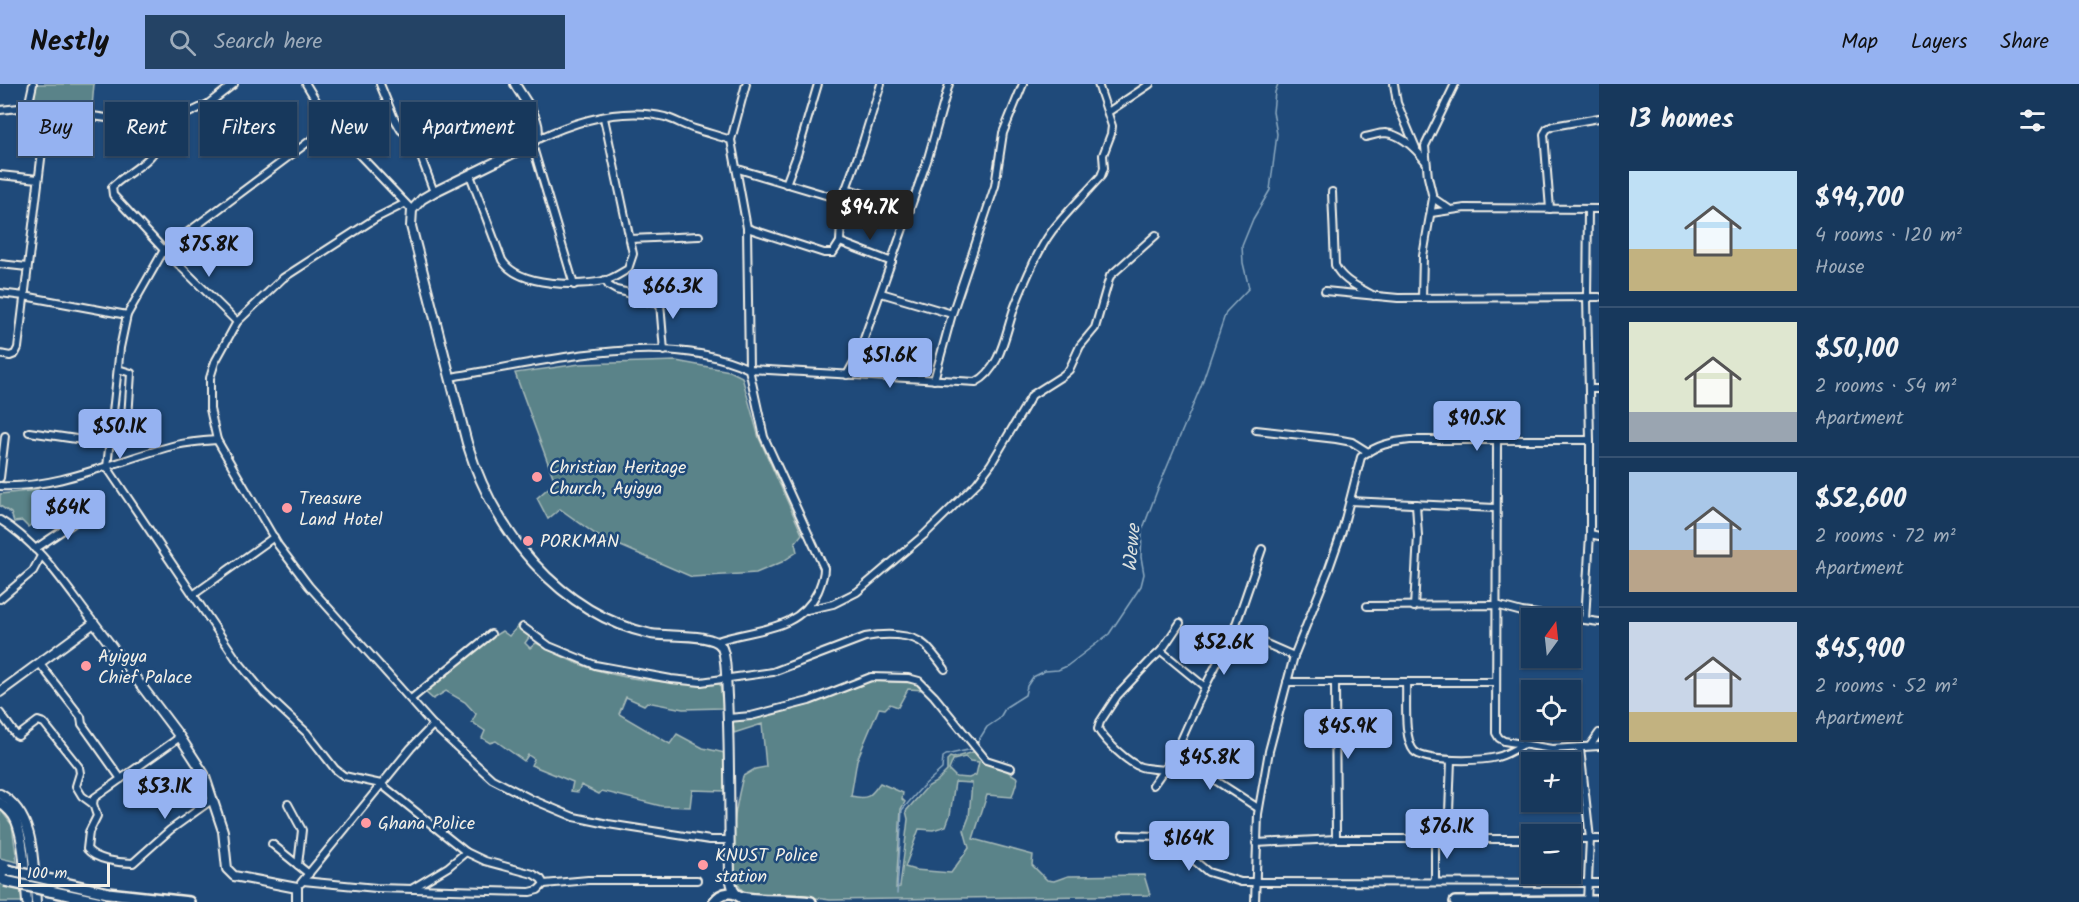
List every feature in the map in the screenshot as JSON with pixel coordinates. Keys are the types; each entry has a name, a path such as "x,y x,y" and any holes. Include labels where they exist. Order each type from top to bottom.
{"highway":[{"path":"4,869 108,893 189,902"},
{"path":"2,880 100,902"},
{"path":"714,902 725,893 741,898 793,899 811,902"},
{"path":"1455,902 1599,901"}],"street":[{"path":"29,102 33,84"},
{"path":"188,113 208,104 234,84"},
{"path":"306,84 317,102"},
{"path":"380,84 401,130 415,141 434,192"},
{"path":"515,84 525,102"},
{"path":"746,84 731,140 747,228 749,369 764,437 825,568 822,582 806,610"},
{"path":"786,184 818,84"},
{"path":"747,228 829,254 833,253 840,242 842,200 881,84"},
{"path":"848,375 859,353 910,210 928,158 949,84"},
{"path":"934,380 952,314 995,186 1002,133 1023,84"},
{"path":"450,377 580,354 646,350 684,352 724,359 749,369 976,382 985,378 992,368 1016,304 1043,244 1101,176 1104,168 1103,155 1112,134 1112,126 1098,84"},
{"path":"1108,112 1150,84"},
{"path":"1394,84 1397,103 1416,148 1426,162"},
{"path":"1422,298 1423,256 1433,198 1425,146 1455,84"},
{"path":"0,110 18,108"},
{"path":"536,141 561,128 631,114 663,117 731,140"},
{"path":"470,175 507,268 539,280 574,285 605,280 628,269 633,254 604,118"},
{"path":"1550,209 1544,134 1553,126 1599,118"},
{"path":"1365,137 1384,133 1396,136 1416,148"},
{"path":"309,141 164,250 127,315 118,369 107,467 237,660 264,693 307,733 335,770 344,776 381,784 466,852 485,861 533,874 541,879 544,885"},
{"path":"536,146 574,285"},
{"path":"0,354 10,356 15,354 41,156"},
{"path":"151,156 120,178 112,190 113,195 164,250 237,322"},
{"path":"360,156 412,210"},
{"path":"507,156 434,192 422,199 412,210 411,226 467,443 479,476 500,517 540,570 570,598 606,619 652,634 707,638 717,641 771,628 806,610 833,604 857,592 924,535 977,483 991,464 1032,395 1069,370 1080,346 1095,328 1110,276 1156,235"},
{"path":"738,169 842,200"},
{"path":"0,175 38,179"},
{"path":"846,188 910,210"},
{"path":"1332,192 1335,265 1339,274 1350,283 1377,297"},
{"path":"1433,198 1450,209"},
{"path":"404,204 376,218 283,278 237,322 215,362 210,378 210,409 217,440 274,537 309,585 433,724 492,779 574,817 710,840 729,840"},
{"path":"1431,213 1450,209 1599,209"},
{"path":"1585,620 1590,534 1588,210"},
{"path":"630,239 699,236"},
{"path":"840,242 891,262"},
{"path":"0,264 27,267"},
{"path":"605,280 616,290 660,304"},
{"path":"658,291 664,351"},
{"path":"1325,291 1377,297 1422,298 1599,297"},
{"path":"0,293 127,315"},
{"path":"881,293 952,314"},
{"path":"118,369 131,373 127,433"},
{"path":"1589,389 1599,389"},
{"path":"1256,430 1352,442 1368,452"},
{"path":"29,432 110,444"},
{"path":"0,478 5,436"},
{"path":"0,486 19,487 107,467 176,445 217,440"},
{"path":"1255,902 1258,808 1266,762 1294,656 1328,571 1361,457 1389,443 1410,440 1590,440"},
{"path":"1497,441 1496,733 1504,741 1552,749 1599,746"},
{"path":"1589,455 1599,453"},
{"path":"1350,501 1495,508"},
{"path":"1414,607 1418,536 1416,504"},
{"path":"35,549 87,514"},
{"path":"0,520 15,530 41,556 180,737 204,774 223,831 227,869 230,873 234,876 297,888"},
{"path":"1590,534 1599,536"},
{"path":"193,595 274,537"},
{"path":"1153,785 1175,754 1234,630 1262,549"},
{"path":"0,599 33,571 41,556"},
{"path":"1367,606 1496,605 1521,612"},
{"path":"1581,620 1599,622 1599,628"},
{"path":"0,692 94,623"},
{"path":"1165,770 1141,767 1132,763 1098,729 1117,696 1161,651 1180,623"},
{"path":"523,627 549,646 595,665 701,682 773,672 865,637 880,635 905,637 924,644 945,669"},
{"path":"1234,630 1294,656"},
{"path":"411,699 491,634"},
{"path":"717,641 724,653 726,680 731,780 730,878 733,889 741,898"},
{"path":"1161,651 1205,687"},
{"path":"40,663 81,717 82,724 121,779"},
{"path":"728,718 751,716 810,701 871,678 908,678 918,681 934,696 987,760 1011,768"},
{"path":"1287,682 1496,682"},
{"path":"1335,682 1335,839"},
{"path":"1406,682 1410,743 1415,752 1424,757 1451,760 1497,758 1522,745"},
{"path":"0,713 18,736 38,721 44,723 79,767 80,773 76,786 82,796 93,804"},
{"path":"297,902 297,888 303,880 433,724"},
{"path":"1590,746 1599,733"},
{"path":"180,737 94,798 96,816 88,832 87,849 98,857 133,863 170,830 213,800"},
{"path":"1580,748 1590,839 1587,901"},
{"path":"1175,754 1258,808"},
{"path":"1448,838 1451,760"},
{"path":"0,794 11,800 24,818 30,840 36,902"},
{"path":"0,803 9,809 18,827 27,902"},
{"path":"288,804 302,830 298,866"},
{"path":"1123,836 1158,836 1191,856 1208,872 1241,882 1599,883"},
{"path":"1435,882 1436,838"},
{"path":"1256,843 1335,839 1521,839"},
{"path":"1581,839 1599,839"},
{"path":"272,844 309,874"},
{"path":"412,888 448,867 466,852"},
{"path":"725,893 730,878"},
{"path":"303,880 337,885 530,892 538,891 544,885 588,880 697,880"}],"green space":[{"path":"36,84 94,84 92,102 34,101"},
{"path":"676,361 730,371 742,377 759,438 802,534 795,543 797,552 782,562 756,573 692,577 598,536 560,509 548,519 537,498 555,482 515,373 580,364"},
{"path":"38,490 50,510 28,527 22,521 14,522 11,513 0,506 0,494"},
{"path":"519,625 530,636 525,643 530,648 536,643 569,660 591,668 646,680 720,684 723,708 683,709 647,702 644,705 626,697 619,714 670,744 677,734 703,748 725,753 724,791 692,790 690,807 661,806 602,791 599,794 581,785 578,792 571,791 573,782 531,765 534,759 528,755 524,761 496,741 490,743 482,738 485,731 472,722 476,714 465,702 446,691 433,699 424,691 481,644 502,631 509,636"},
{"path":"868,681 917,683 924,690 908,689 898,707 890,704 885,709 879,708 857,760 851,796 868,796 880,783 903,793 902,799 905,802 901,809 896,888 900,887 908,819 906,811 927,787 947,771 947,760 950,757 976,751 1018,778 1012,797 987,795 973,839 1033,855 1032,865 1047,880 1054,881 1068,876 1144,875 1150,895 830,900 799,896 752,896 742,890 735,877 732,842 743,776 755,769 766,767 762,724 734,733 733,721 805,706","holes":["965,757 970,761 979,762 976,775 969,778 956,777 949,770 953,760","955,782 972,783 969,817 964,830 969,848 951,873 905,867 919,829 933,830 946,826"]},
{"path":"0,809 12,825 17,862 0,858"},
{"path":"0,884 21,890 22,902 0,902"}],"waterway":[{"name":"Wewe","path":"977,743 987,727 999,719 1006,707 1025,695 1027,686 1033,677 1045,671 1058,670 1067,666 1109,634 1141,586 1144,574 1141,557 1142,531 1201,386 1226,312 1249,288 1243,263 1242,246 1253,219 1270,190 1277,134 1273,112 1278,84"},
{"name":"Wewe","path":"897,894 902,810 942,769 943,757 972,749"}],"place":[{"name":"Christian Heritage Church, Ayigya","path":"537,477"},
{"name":"Treasure Land Hotel","path":"287,508"},
{"name":"PORKMAN","path":"528,541"},
{"name":"Ayigya Chief Palace","path":"86,666"},
{"name":"Ghana Police","path":"366,823"},
{"name":"KNUST Police station","path":"703,865"}]}
